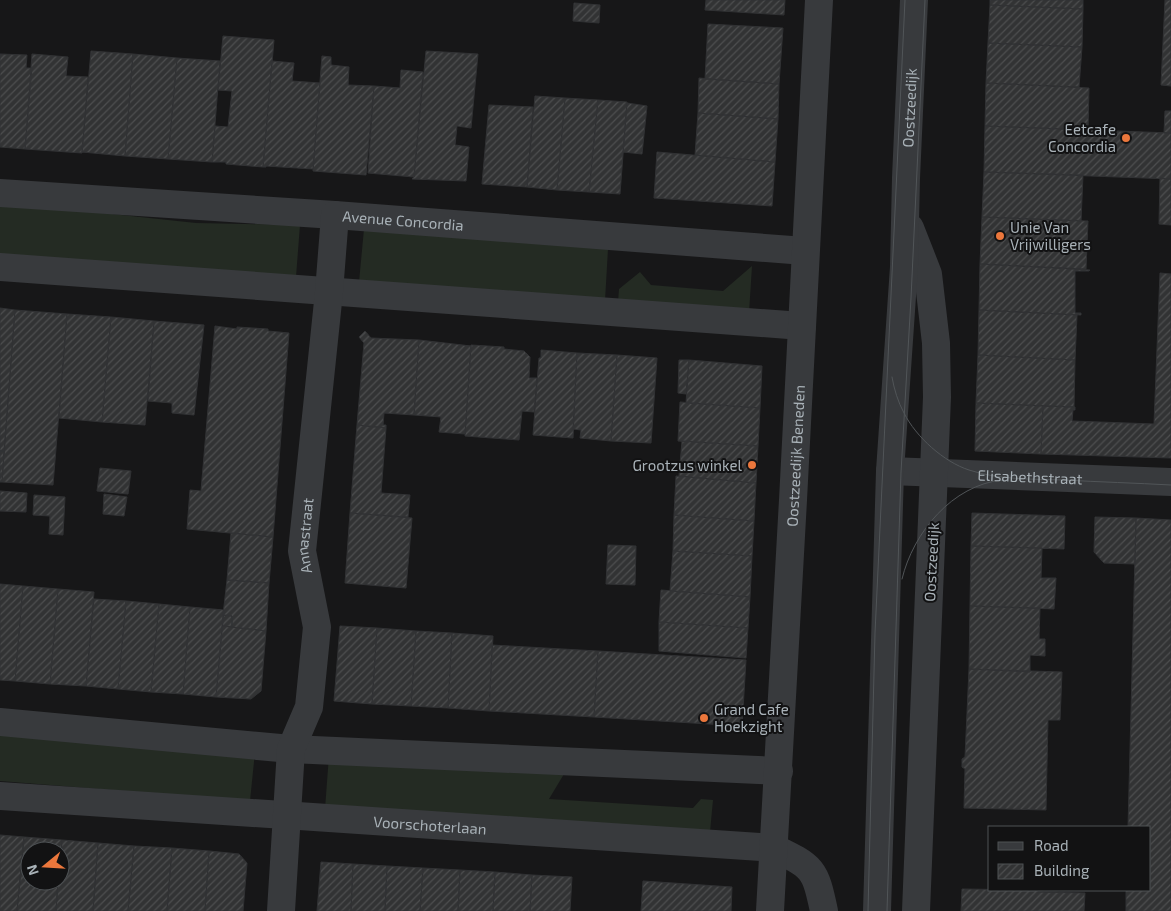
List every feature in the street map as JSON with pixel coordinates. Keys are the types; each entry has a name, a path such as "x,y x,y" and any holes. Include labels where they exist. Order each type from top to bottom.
{"street":[{"name":"Oostzeedijk Beneden","path":"770,911 819,0"},
{"name":"Oostzeedijk","path":"877,911 890,471 904,267 914,0"},
{"name":"Avenue Concordia","path":"0,193 806,252"},
{"name":"Annastraat","path":"281,911 291,749 309,707 317,627 302,552 329,292 334,216"},
{"name":"Oostzeedijk","path":"905,217 914,235 929,284 936,343 937,397 916,911"},
{"path":"0,267 802,326"},
{"name":"Elisabethstraat","path":"890,471 1171,482"},
{"path":"0,722 291,749 779,771"},
{"name":"Voorschoterlaan","path":"0,796 774,848 801,861 813,873 820,890 824,911"}],"shaded area":[{"path":"0,202 196,223 300,225 296,277 0,255"},
{"path":"364,229 608,249 605,301 359,282"},
{"path":"752,266 749,313 618,302 619,289 640,272 651,285 723,291"},
{"path":"0,732 255,752 250,801 0,781"},
{"path":"329,755 567,769 549,799 693,808 701,799 713,800 710,832 325,809"}],"building":[{"path":"706,0 785,0 784,15 705,10"},
{"path":"990,0 1083,0 1083,9 990,5"},
{"path":"1165,0 1171,0 1171,86 1161,85"},
{"path":"574,3 600,5 599,23 573,21"},
{"path":"990,5 1083,9 1082,47 988,43"},
{"path":"708,24 783,28 779,84 705,79"},
{"path":"223,36 274,40 263,167 212,162 215,126 228,127 232,91 218,90"},
{"path":"988,43 1082,47 1079,87 986,83"},
{"path":"91,51 133,54 125,156 82,152"},
{"path":"426,51 478,54 471,128 457,126 455,145 469,147 466,181 412,179 414,177"},
{"path":"0,54 27,55 26,68 32,68 25,149 0,147"},
{"path":"32,54 68,57 66,76 88,77 82,153 25,149"},
{"path":"133,54 177,58 168,159 125,156"},
{"path":"322,56 331,57 331,65 349,67 348,85 374,86 366,175 313,171"},
{"path":"177,58 220,61 212,162 168,159"},
{"path":"272,61 294,63 292,81 320,83 313,169 263,167"},
{"path":"401,70 423,72 414,177 368,173 374,86 400,88"},
{"path":"699,78 779,84 778,119 698,113"},
{"path":"986,83 1089,88 1088,130 985,126"},
{"path":"535,96 565,98 557,190 527,187"},
{"path":"565,98 598,100 589,192 557,190"},
{"path":"598,100 627,102 620,194 589,192"},
{"path":"627,103 647,106 642,154 623,152"},
{"path":"489,105 533,107 527,187 482,184"},
{"path":"1165,111 1171,111 1171,133 1164,133"},
{"path":"698,113 778,119 775,162 695,155"},
{"path":"985,126 1171,133 1171,179 984,172"},
{"path":"657,152 775,162 772,206 654,198"},
{"path":"984,172 1083,175 1081,221 982,217"},
{"path":"1160,178 1171,179 1171,225 1159,224"},
{"path":"982,217 1088,221 1086,269 980,264"},
{"path":"980,264 1090,270 1075,271 1075,313 1081,313 1081,315 979,310"},
{"path":"1160,273 1171,274 1171,458 1041,454 1043,406 1075,407 1072,421 1154,424"},
{"path":"0,308 15,310 4,451 0,451"},
{"path":"15,310 67,314 53,485 2,482"},
{"path":"979,310 1077,315 1075,360 978,355"},
{"path":"67,314 111,317 102,422 59,418"},
{"path":"111,317 154,321 145,425 102,422"},
{"path":"154,321 204,325 194,415 172,413 172,403 148,401"},
{"path":"215,326 237,329 237,327 268,329 268,331 289,333 273,537 187,529 190,490 201,491"},
{"path":"365,331 371,338 419,340 414,415 384,413 383,425 386,425 386,428 357,425 364,343 359,337"},
{"path":"419,340 471,346 465,434 439,432 441,417 414,415"},
{"path":"471,345 504,347 504,349 524,351 530,357 529,378 537,378 534,412 522,411 519,440 465,436"},
{"path":"541,350 577,353 573,438 533,435"},
{"path":"577,353 617,355 611,441 580,438 581,430 573,429"},
{"path":"617,355 657,358 651,443 611,441"},
{"path":"978,355 1075,360 1074,407 976,403"},
{"path":"679,360 689,360 686,394 678,393"},
{"path":"689,360 762,366 760,408 686,403"},
{"path":"680,402 760,408 758,446 678,441"},
{"path":"976,403 1043,406 1041,454 975,451"},
{"path":"357,425 386,428 381,493 410,495 408,517 350,513"},
{"path":"682,441 758,446 756,483 679,476"},
{"path":"0,451 4,451 2,482 0,482"},
{"path":"100,468 131,471 128,494 97,491"},
{"path":"676,476 756,483 754,521 674,515"},
{"path":"0,491 27,493 26,512 0,511"},
{"path":"104,494 127,497 124,516 103,514"},
{"path":"34,495 65,497 63,535 49,534 50,516 33,515"},
{"path":"350,513 412,518 406,588 345,583"},
{"path":"972,513 1065,516 1064,549 971,546"},
{"path":"674,515 754,521 752,556 673,551"},
{"path":"1095,517 1136,518 1135,564 1104,563 1094,552"},
{"path":"1136,518 1171,520 1171,911 1126,911 1126,891 1151,891 1151,826 1128,826"},
{"path":"231,533 273,537 269,583 227,580"},
{"path":"608,545 636,546 635,585 606,584"},
{"path":"971,546 1042,548 1041,578 1056,578 1054,609 970,606"},
{"path":"673,551 752,556 750,597 670,591"},
{"path":"227,580 269,583 266,631 232,627 232,616 223,615"},
{"path":"0,584 23,586 15,681 0,680"},
{"path":"23,586 58,589 50,684 15,681"},
{"path":"58,589 94,592 86,686 50,684"},
{"path":"661,590 750,597 748,628 659,622"},
{"path":"94,599 126,601 118,689 86,686"},
{"path":"126,601 159,604 151,692 118,689"},
{"path":"159,604 190,607 183,694 151,692"},
{"path":"970,606 1040,608 1039,639 1045,639 1045,656 1030,655 1030,672 969,669"},
{"path":"190,607 224,610 216,697 183,694"},
{"path":"223,615 232,616 232,627 222,626"},
{"path":"659,622 748,628 746,658 659,651"},
{"path":"222,626 266,631 261,691 251,699 216,697"},
{"path":"340,626 377,628 372,704 334,701"},
{"path":"377,628 416,631 411,706 372,704"},
{"path":"416,631 452,633 448,708 411,706"},
{"path":"452,633 493,636 489,711 448,708"},
{"path":"492,645 598,651 594,717 489,711"},
{"path":"598,651 746,660 742,726 594,717"},
{"path":"969,669 1062,672 1060,720 1048,720 1046,810 964,808 965,769 962,767 962,759 965,757"},
{"path":"0,835 24,837 24,841 20,841 20,879 17,911 0,911"},
{"path":"24,837 62,840 62,841 24,841"},
{"path":"62,840 98,843 93,911 56,911 57,891 70,891 70,841"},
{"path":"98,843 134,846 128,911 93,911"},
{"path":"134,846 172,848 167,911 128,911"},
{"path":"172,848 209,851 205,911 167,911"},
{"path":"209,851 239,854 247,863 243,911 205,911"},
{"path":"321,862 353,864 351,911 317,911"},
{"path":"353,864 387,866 385,911 351,911"},
{"path":"387,866 423,868 420,911 385,911"},
{"path":"423,868 460,870 458,911 420,911"},
{"path":"460,870 495,872 493,911 458,911"},
{"path":"495,872 532,875 530,911 493,911"},
{"path":"532,875 572,877 570,911 530,911"},
{"path":"20,879 20,891 57,891 56,911 17,911"},
{"path":"643,881 732,887 731,911 641,911"},
{"path":"962,889 1085,893 1084,911 961,911"}],"tram line":[{"path":"868,911 875,633 905,0"},
{"path":"887,911 901,472 925,0"},
{"path":"892,377 900,404 916,431 941,455 969,470 992,476 1016,478 1171,485"},
{"path":"902,579 915,545 937,514 951,501 967,491 984,484 1002,480"}],"place":[{"name":"Eetcafe Concordia","path":"1126,138"},
{"name":"Unie Van Vrijwilligers","path":"1000,236"},
{"name":"Grootzus winkel","path":"752,465"},
{"name":"Grand Cafe Hoekzight","path":"704,718"}]}
